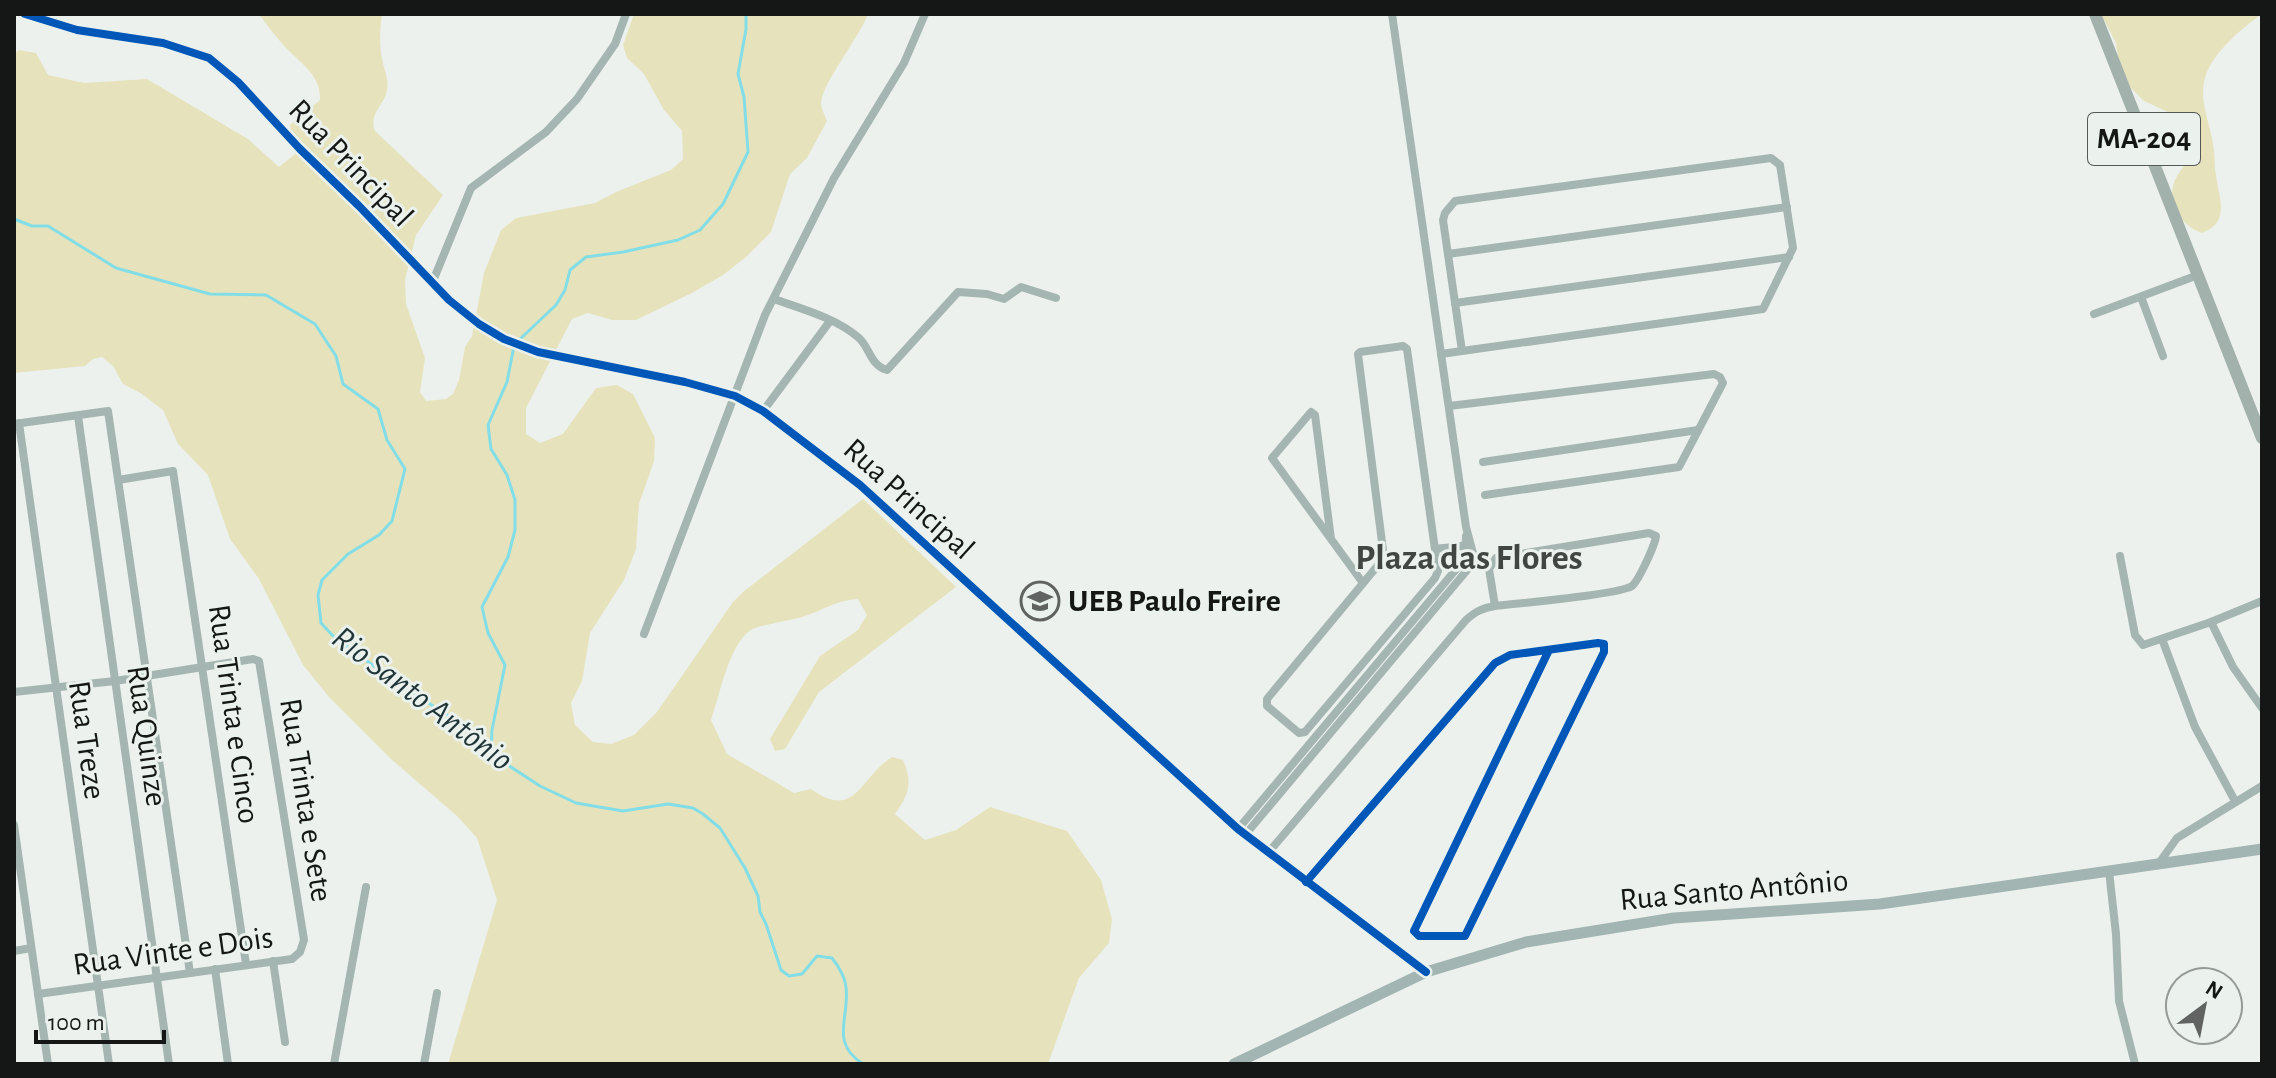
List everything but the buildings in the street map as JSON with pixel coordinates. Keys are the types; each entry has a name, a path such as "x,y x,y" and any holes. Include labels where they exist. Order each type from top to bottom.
{"main road":[{"name":"MA-204","path":"2095,14 2262,438"}],"street":[{"name":"Rua Principal","path":"25,14 77,30 163,43 209,58 238,82 300,149 462,311 516,344 685,382 735,396 763,411 860,485 1242,832 1426,972"},
{"path":"433,281 471,188 546,132 577,99 615,44 626,14"},
{"path":"644,634 758,331 834,178 904,63 925,14"},
{"path":"1242,832 1458,567 1468,545 1392,14"},
{"path":"1441,354 1763,309 1793,248 1780,165 1771,158 1463,199 1449,206 1445,213 1448,254 1462,351"},
{"path":"1448,254 1787,207"},
{"path":"1455,303 1789,257"},
{"path":"2094,314 2198,275"},
{"path":"774,299 830,321 858,337 877,365 887,370 958,292 1004,299 1021,287 1056,298"},
{"path":"2141,297 2163,356"},
{"path":"763,411 830,321"},
{"path":"1403,346 1407,349 1438,571 1305,732 1299,733 1267,706 1267,699 1363,583 1384,558 1357,357 1360,352 1403,346"},
{"path":"1449,406 1714,374 1723,383 1679,467 1485,495"},
{"path":"17,424 108,411 190,973"},
{"path":"1331,539 1315,415 1311,412 1272,458 1363,583"},
{"name":"Rua Quinze","path":"78,416 169,1064"},
{"name":"Rua Treze","path":"17,424 109,1064"},
{"path":"1483,462 1698,430"},
{"name":"Rua Trinta e Cinco","path":"118,480 173,471 246,964"},
{"path":"1268,853 1476,611 1630,588 1656,542 1656,536 1649,533 1496,558 1489,569 1495,606"},
{"path":"1435,549 1468,545"},
{"path":"2120,556 2137,640 2143,645 2262,601"},
{"path":"2211,622 2233,667 2262,708"},
{"path":"2162,639 2195,727 2235,801"},
{"path":"1306,882 1495,663 1510,655 1598,643 1604,644 1606,649 1467,934 1458,937 1416,935 1414,928 1549,650"},
{"name":"Rua Trinta e Sete","path":"202,668 253,659 259,661 262,667 304,940"},
{"path":"14,692 202,668"},
{"path":"2159,863 2177,838 2262,786"},
{"path":"14,825 48,1064"},
{"name":"Rua Santo Antônio","path":"1234,1064 1426,972 1508,946 1612,926 1702,916 1880,904 2262,849"},
{"path":"2109,871 2119,1001 2135,1064"},
{"path":"334,1064 366,887"},
{"name":"Rua Vinte e Dois","path":"38,994 273,961 296,956 304,940"},
{"path":"14,951 31,948"},
{"path":"273,961 285,1042"},
{"path":"215,969 228,1064"},
{"path":"424,1064 437,993"}],"shaded area":[{"path":"259,14 382,14 380,48 387,86 386,95 375,114 375,131 443,195 416,235 405,280 406,304 425,358 420,392 426,401 446,399 453,394 465,347 472,336 484,273 501,230 516,218 595,203 671,170 683,159 682,131 664,110 644,74 627,58 623,45 634,14 868,14 823,94 821,105 827,121 807,158 790,174 771,232 723,275 636,320 612,320 588,313 572,319 526,408 526,434 540,443 563,434 596,388 617,385 633,394 655,438 654,461 639,504 636,549 624,580 590,633 582,681 571,703 575,725 593,742 611,744 634,735 657,712 733,602 863,499 956,587 819,692 785,749 775,751 770,739 820,656 858,630 867,615 858,599 751,630 743,637 731,658 711,720 727,754 794,793 811,789 826,798 848,798 892,757 903,760 908,788 895,814 925,840 956,830 990,807 1067,831 1101,880 1112,919 1109,943 1079,978 1048,1064 448,1064 497,900 477,838 457,816 391,759 329,697 303,665 259,579 230,539 208,475 178,444 163,410 123,384 113,366 102,357 93,359 85,366 14,373 14,54 19,50 36,53 48,75 84,83 147,79 248,139 279,167 295,154 290,125 320,100 320,92 310,72 283,45"},
{"path":"2101,14 2262,14 2221,50 2205,78 2204,105 2213,142 2221,209 2217,223 2202,233 2181,218 2172,193 2177,176 2192,151 2193,128 2181,118 2144,101 2130,87 2119,66 2116,43"}],"waterway":[{"path":"519,340 556,305 565,290 570,270 586,257 678,240 700,230 723,204 748,152 744,97 738,74 746,14"},
{"name":"Rio Santo Antônio","path":"14,219 32,226 48,226 116,268 210,294 266,295 315,324 336,356 343,384 378,409 387,440 405,469 392,521 379,535 348,554 322,580 318,595 321,623 334,637 397,683 471,730 491,754 540,786 576,803 623,811 668,804 693,808 703,814 720,828 745,868 758,896 760,912 781,970 789,976 802,974 817,956 832,958 839,968 846,987 844,1038 853,1056 863,1064"},
{"path":"491,754 492,730 505,665 488,633 482,607 508,557 515,530 515,500 507,475 491,449 488,425 507,382 514,346"}],"cycle path":[{"path":"25,14 77,30 163,43 209,58 238,82 449,300 504,339 538,352 685,382 735,396 763,411 860,485 1238,829 1426,972"},
{"path":"1306,882 1495,663 1510,655 1598,643 1604,644 1604,652 1465,936 1419,936 1414,931 1549,650"}],"place":[{"name":"UEB Paulo Freire","path":"1040,601"}],"district":[{"name":"Plaza das Flores","path":"1469,558"}]}
